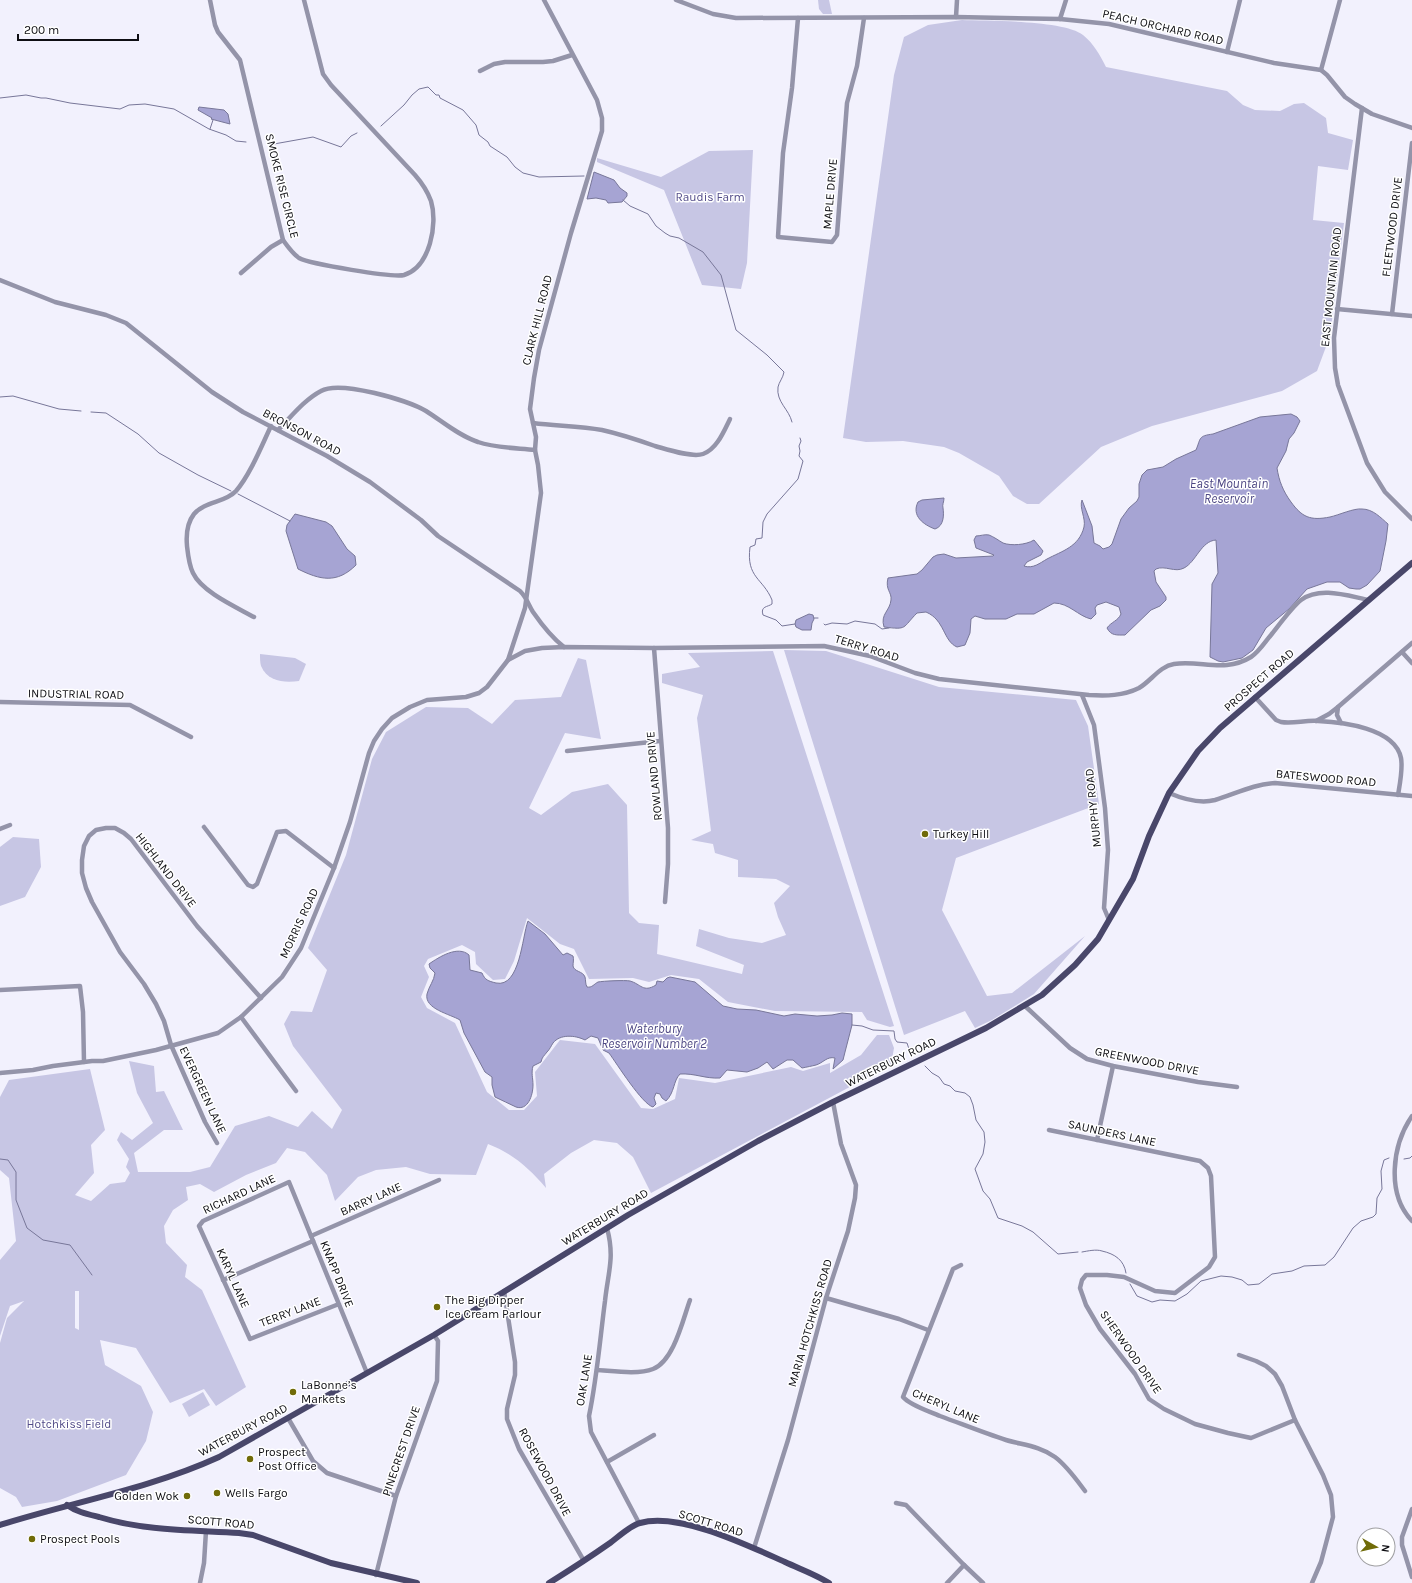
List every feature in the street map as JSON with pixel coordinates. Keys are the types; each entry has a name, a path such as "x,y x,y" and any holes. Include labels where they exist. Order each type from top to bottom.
{"main road":[{"name":"PROSPECT ROAD","path":"1149,836 1169,793 1187,765 1207,741 1255,697 1412,563"},
{"name":"WATERBURY ROAD","path":"0,1525 67,1505 151,1484 190,1470 219,1457 434,1335 607,1228 758,1140 986,1028 1025,1006 1042,995 1075,965 1098,939 1133,879 1149,836"},
{"name":"SCOTT ROAD","path":"67,1505 75,1510 120,1524 144,1528 253,1535 331,1563 376,1575 417,1583"},
{"name":"SCOTT ROAD","path":"549,1583 639,1523 654,1520 687,1525 754,1548 816,1575 829,1583"}],"street":[{"name":"SMOKE RISE CIRCLE","path":"210,0 215,25 218,32 240,60 283,240 291,252 308,262 387,276 403,275 414,271 422,262 430,244 432,228 431,203 426,188 331,85 323,74 304,0"},
{"name":"CLARK HILL ROAD","path":"508,660 525,608 541,493 535,450 536,437 530,409 531,395 539,350 571,233 602,131 602,118 597,100 544,0"},
{"name":"PEACH ORCHARD ROAD","path":"676,0 714,14 736,18 956,17 1060,19 1109,24 1274,63 1321,70"},
{"path":"956,17 957,0"},
{"path":"1060,19 1066,0"},
{"path":"1227,52 1240,0"},
{"path":"1340,0 1321,70 1345,96 1362,108 1412,128"},
{"name":"MAPLE DRIVE","path":"798,18 792,88 783,153 778,237 832,242 837,235 847,103 857,66 864,18"},
{"path":"480,71 494,64 505,62 553,61 572,55"},
{"name":"EAST MOUNTAIN ROAD","path":"1362,108 1338,309 1334,352 1335,368 1338,385 1371,470 1385,492 1412,519"},
{"name":"FLEETWOOD DRIVE","path":"1392,314 1412,143"},
{"path":"241,273 283,240"},
{"name":"BRONSON ROAD","path":"0,280 56,302 120,320 212,392 243,412 327,456 370,482 421,520 438,536 488,568 526,597 532,610 552,638 564,647"},
{"path":"1338,309 1412,316"},
{"path":"278,430 305,403 321,391 331,388 343,388 410,403 424,410 468,438 478,442 535,450"},
{"path":"533,423 604,430 668,450 693,455 702,454 711,449 718,440 730,418"},
{"path":"254,617 204,587 197,580 192,572 189,560 187,531 194,515 201,508 226,498 235,492 249,471 272,426"},
{"name":"TERRY ROAD","path":"508,660 525,651 542,648 564,647 654,648 824,646 870,656 916,673 939,679 1082,695 1112,696 1140,687 1162,669 1173,664 1218,666 1236,665 1252,656 1301,600 1313,594 1326,592 1369,600"},
{"path":"1316,721 1338,707 1412,642"},
{"name":"ROWLAND DRIVE","path":"654,648 660,741 668,828 668,864 664,902"},
{"path":"1402,652 1412,663"},
{"name":"MORRIS ROAD","path":"0,1073 84,1062 103,1061 129,1056 218,1033 241,1017 282,977 295,958 312,923 334,868 350,822 369,753 374,741 382,729 392,718 410,707 427,700 466,697 479,693 488,687 508,660"},
{"name":"MURPHY ROAD","path":"1082,695 1094,725 1105,815 1108,850 1104,908 1109,920"},
{"path":"1255,697 1276,720 1281,722 1316,721 1341,723 1374,732 1385,737 1397,748 1401,756 1402,768 1398,794"},
{"name":"INDUSTRIAL ROAD","path":"0,702 130,705 191,737"},
{"path":"1338,707 1337,715 1341,723"},
{"path":"567,751 660,741"},
{"name":"BATESWOOD ROAD","path":"1169,793 1181,798 1193,800 1214,800 1258,785 1275,783 1412,796"},
{"path":"0,829 10,825"},
{"path":"204,827 248,885 253,886 257,884 277,832 282,830 286,831 334,868"},
{"name":"HIGHLAND DRIVE","path":"171,1046 164,1021 156,1004 144,984 120,952 92,902 86,888 82,873 84,846 89,836 96,830 115,828 131,839 197,926 261,998"},
{"path":"0,990 80,986 83,1012 84,1062"},
{"name":"GREENWOOD DRIVE","path":"1025,1006 1070,1048 1087,1059 1113,1066 1198,1082 1237,1087"},
{"path":"241,1017 296,1091"},
{"name":"EVERGREEN LANE","path":"171,1046 205,1122 217,1143"},
{"path":"1097,1140 1113,1066"},
{"name":"MARIA HOTCHKISS ROAD","path":"754,1548 788,1440 826,1298 848,1231 855,1198 856,1185 841,1144 833,1102"},
{"path":"1412,1116 1403,1132 1396,1151 1395,1174 1398,1194 1402,1205 1412,1221"},
{"name":"SAUNDERS LANE","path":"1049,1130 1170,1156"},
{"name":"SHERWOOD DRIVE","path":"1170,1156 1200,1161 1208,1168 1211,1176 1215,1257 1208,1267 1175,1293 1155,1291 1124,1277 1106,1274 1086,1275 1082,1280 1080,1288 1086,1305 1100,1330 1135,1374 1149,1399 1164,1409 1195,1424 1251,1438 1295,1420"},
{"name":"BARRY LANE","path":"223,1280 439,1180"},
{"name":"KNAPP DRIVE","path":"289,1182 367,1373"},
{"name":"RICHARD LANE","path":"199,1226 203,1221 289,1182"},
{"name":"KARYL LANE","path":"199,1226 250,1339"},
{"name":"OAK LANE","path":"607,1228 611,1244 611,1266 605,1299 589,1423 590,1432 639,1523"},
{"name":"CHERYL LANE","path":"961,1265 953,1269 902,1397 906,1401 933,1413 994,1436 1038,1447 1054,1457 1068,1469 1085,1491"},
{"name":"ROSEWOOD DRIVE","path":"504,1291 515,1362 507,1409 507,1419 519,1449 584,1561"},
{"path":"826,1298 899,1319 928,1330"},
{"path":"597,1370 641,1371 652,1370 658,1367 671,1352 690,1300"},
{"name":"TERRY LANE","path":"250,1339 339,1304"},
{"name":"PINECREST DRIVE","path":"376,1575 396,1496 437,1380 438,1342 434,1335"},
{"path":"1239,1355 1266,1366 1275,1374 1282,1386 1295,1420 1323,1475 1331,1495 1333,1517 1321,1562 1312,1583"},
{"path":"288,1418 313,1461 327,1473 396,1496"},
{"path":"607,1462 654,1434"},
{"path":"896,1503 906,1505 964,1565 984,1583"},
{"path":"1412,1509 1402,1537 1402,1545 1412,1577"},
{"path":"200,1583 204,1564 206,1531"},
{"path":"947,1583 964,1565"}],"green space":[{"path":"818,0 829,0 832,14 823,14 819,9"},
{"path":"962,20 1026,22 1060,26 1074,30 1083,35 1094,46 1106,67 1227,91 1243,105 1255,110 1280,111 1294,104 1304,103 1326,118 1328,133 1353,140 1348,170 1318,166 1313,220 1344,223 1330,336 1317,371 1282,391 1152,426 1101,447 1039,504 1027,504 1013,496 999,476 959,453 944,447 903,441 866,442 843,438 894,75 904,37 928,25"},
{"name":"Raudis Farm","path":"753,150 747,263 741,289 702,285 664,190 597,162 597,158 661,177 709,151"},
{"path":"784,650 826,651 939,687 1076,700 1088,726 1099,804 956,858 942,910 987,996 1012,993 1085,936 1034,994 992,1020 975,1028 965,1011 904,1035"},
{"name":"Hotchkiss Field","path":"773,651 894,1026 890,1027 867,1020 862,1012 775,1011 728,1002 699,979 671,975 649,982 633,978 589,979 574,949 560,944 527,918 514,961 505,979 493,980 476,964 475,952 462,945 428,959 424,966 429,977 421,997 427,1008 455,1023 487,1092 509,1110 524,1110 537,1096 535,1072 560,1040 595,1044 641,1108 653,1109 675,1099 679,1078 715,1083 791,1067 803,1071 830,1063 830,1073 861,1055 877,1035 889,1035 894,1048 891,1065 651,1193 633,1157 617,1143 594,1140 571,1153 544,1174 546,1188 520,1162 505,1152 488,1144 476,1175 430,1174 406,1167 376,1170 358,1177 335,1201 327,1175 305,1152 287,1148 276,1163 246,1175 214,1192 200,1184 186,1187 188,1200 173,1210 164,1226 166,1243 187,1265 185,1277 202,1290 246,1387 216,1406 204,1389 170,1403 136,1348 100,1340 105,1365 141,1386 153,1412 146,1441 126,1475 57,1501 22,1507 16,1497 0,1488 0,1343 7,1318 24,1301 10,1306 0,1336 0,1260 16,1241 9,1178 0,1170 0,1097 9,1080 90,1069 105,1130 91,1145 94,1173 75,1195 91,1201 110,1184 125,1182 130,1173 126,1167 129,1159 117,1140 121,1132 132,1140 153,1123 137,1093 129,1061 154,1066 156,1092 164,1091 183,1130 164,1130 134,1153 138,1172 190,1172 210,1167 235,1126 269,1116 298,1127 312,1111 332,1129 342,1110 293,1046 284,1024 291,1011 312,1012 327,970 308,948 346,855 372,759 386,732 426,707 468,708 492,724 515,700 561,697 578,658 586,660 601,739 565,733 529,808 541,815 572,792 608,784 627,805 629,913 639,923 659,925 657,954 742,974 744,965 696,946 699,929 729,938 762,943 786,935 774,903 790,886 776,879 738,877 738,860 715,853 713,844 691,840 711,831 697,718 703,695 662,683 662,674 700,667 688,653","holes":["75,1291 79,1291 79,1330 75,1328"]},
{"path":"260,654 295,658 306,664 299,681 288,682 272,678 261,666"},
{"path":"13,837 39,839 41,867 25,897 0,906 0,847"},
{"path":"203,1392 210,1405 189,1417 182,1404"}],"water":[{"path":"199,107 224,110 228,114 230,124 211,119 212,118 198,110"},
{"path":"594,172 614,180 620,188 627,193 627,196 622,202 608,203 606,200 596,198 587,199"},
{"name":"East Mountain Reservoir","path":"1291,414 1297,417 1300,421 1289,439 1286,451 1277,468 1280,482 1286,494 1299,511 1307,517 1323,518 1359,509 1366,509 1380,517 1388,524 1380,571 1367,585 1360,589 1349,588 1340,582 1327,582 1307,589 1289,609 1266,628 1253,650 1242,658 1223,662 1210,657 1212,584 1218,573 1216,540 1206,544 1184,568 1177,570 1159,568 1154,571 1156,582 1166,597 1166,600 1160,606 1151,610 1125,635 1112,634 1107,628 1121,614 1119,607 1106,602 1097,605 1095,608 1096,614 1091,619 1069,607 1054,603 1034,614 1017,614 1006,619 985,619 975,616 971,619 970,633 965,645 957,647 949,640 937,620 926,612 917,613 904,627 884,627 883,619 891,600 891,595 887,585 888,578 917,574 933,557 937,555 944,554 956,558 993,556 994,555 976,548 974,540 976,536 984,535 989,535 1003,543 1010,544 1023,544 1034,540 1043,551 1041,555 1027,562 1024,566 1030,567 1036,565 1069,548 1082,534 1084,520 1081,506 1082,500 1092,526 1094,543 1103,549 1109,547 1112,544 1121,519 1139,497 1139,484 1142,475 1147,470 1163,467 1196,450 1202,437 1260,417"},
{"path":"944,498 943,520 938,528 935,529 927,525 917,516 916,507 918,502 922,500"},
{"path":"295,514 326,522 332,526 347,549 355,556 356,565 349,571 335,578 321,578 298,569 286,531 287,525"},
{"path":"809,614 813,615 814,619 811,630 802,630 796,627 796,620"},
{"name":"Waterbury Reservoir Number 2","path":"528,921 545,934 563,955 567,953 573,956 573,966 584,975 587,987 598,982 630,981 642,987 648,988 656,985 657,981 663,982 670,977 695,982 723,1006 737,1009 756,1010 784,1016 795,1014 817,1016 842,1013 852,1014 852,1025 843,1060 833,1069 835,1058 827,1059 816,1065 802,1068 793,1060 787,1060 773,1069 767,1062 758,1068 747,1072 727,1070 720,1078 680,1074 669,1098 666,1101 660,1094 656,1093 654,1098 656,1104 653,1107 648,1104 636,1091 609,1053 603,1050 598,1038 591,1036 585,1040 568,1036 556,1040 541,1062 533,1066 533,1089 531,1097 524,1107 516,1107 495,1097 492,1077 485,1072 464,1033 460,1020 429,1004 427,994 434,979 435,973 430,968 429,964 443,955 454,952 465,952 469,955 470,970 482,973 487,980 491,982 504,982 510,978 519,960"}],"waterway":[{"path":"381,126 419,89 428,87 436,95 439,95 440,98 463,110 476,125 479,135 488,142 490,146 507,157 515,167 523,173 539,177 584,176"},
{"path":"0,98 26,95 70,103 120,109 129,105 145,104 174,109 209,129 226,135 236,141 246,142"},
{"path":"210,129 213,120"},
{"path":"274,144 313,137 341,147 351,136 357,133"},
{"path":"623,200 630,206 648,214 656,226 665,233 679,238 703,252 721,275 736,330 767,355 784,372 778,387 778,392 779,397 792,422"},
{"path":"0,397 13,396 59,409 81,411"},
{"path":"91,412 106,413 138,434 159,453 198,475 231,491"},
{"path":"795,624 782,626 776,620 763,615 763,608 772,604 772,600 753,572 749,557 750,547 755,545 756,539 762,538 763,522 767,514 798,479 803,461 799,456 800,438"},
{"path":"238,494 290,521"},
{"path":"824,624 847,624 855,621 875,624 882,629 889,628"},
{"path":"852,1025 862,1026 873,1030 894,1031 897,1042 907,1043 910,1052 916,1055"},
{"path":"925,1066 939,1077 944,1084 950,1086 955,1091 965,1093 970,1097 976,1120 984,1132 985,1142 983,1154 975,1169 983,1191 990,1199 998,1218 1022,1226 1033,1232 1058,1254 1078,1252"},
{"path":"1404,1159 1412,1156"},
{"path":"1130,1284 1137,1296 1152,1302 1160,1300 1175,1301 1187,1294 1201,1281 1221,1276 1242,1280 1248,1285 1259,1284 1272,1274 1292,1271 1304,1266 1325,1265 1334,1257 1353,1228 1361,1221 1373,1217 1376,1214 1377,1198 1382,1189 1381,1171 1384,1160 1389,1158"},
{"path":"0,1159 8,1160 16,1172 16,1200 27,1228 43,1240 70,1245 92,1275"},
{"path":"1082,1252 1097,1250 1111,1254 1121,1261 1126,1273"}],"place":[{"name":"Turkey Hill","path":"925,834"},
{"name":"The Big Dipper Ice Cream Parlour","path":"437,1307"},
{"name":"LaBonne’s Markets","path":"293,1392"},
{"name":"Prospect Post Office","path":"250,1459"},
{"name":"Wells Fargo","path":"217,1493"},
{"name":"Golden Wok","path":"187,1496"},
{"name":"Prospect Pools","path":"32,1539"}]}
